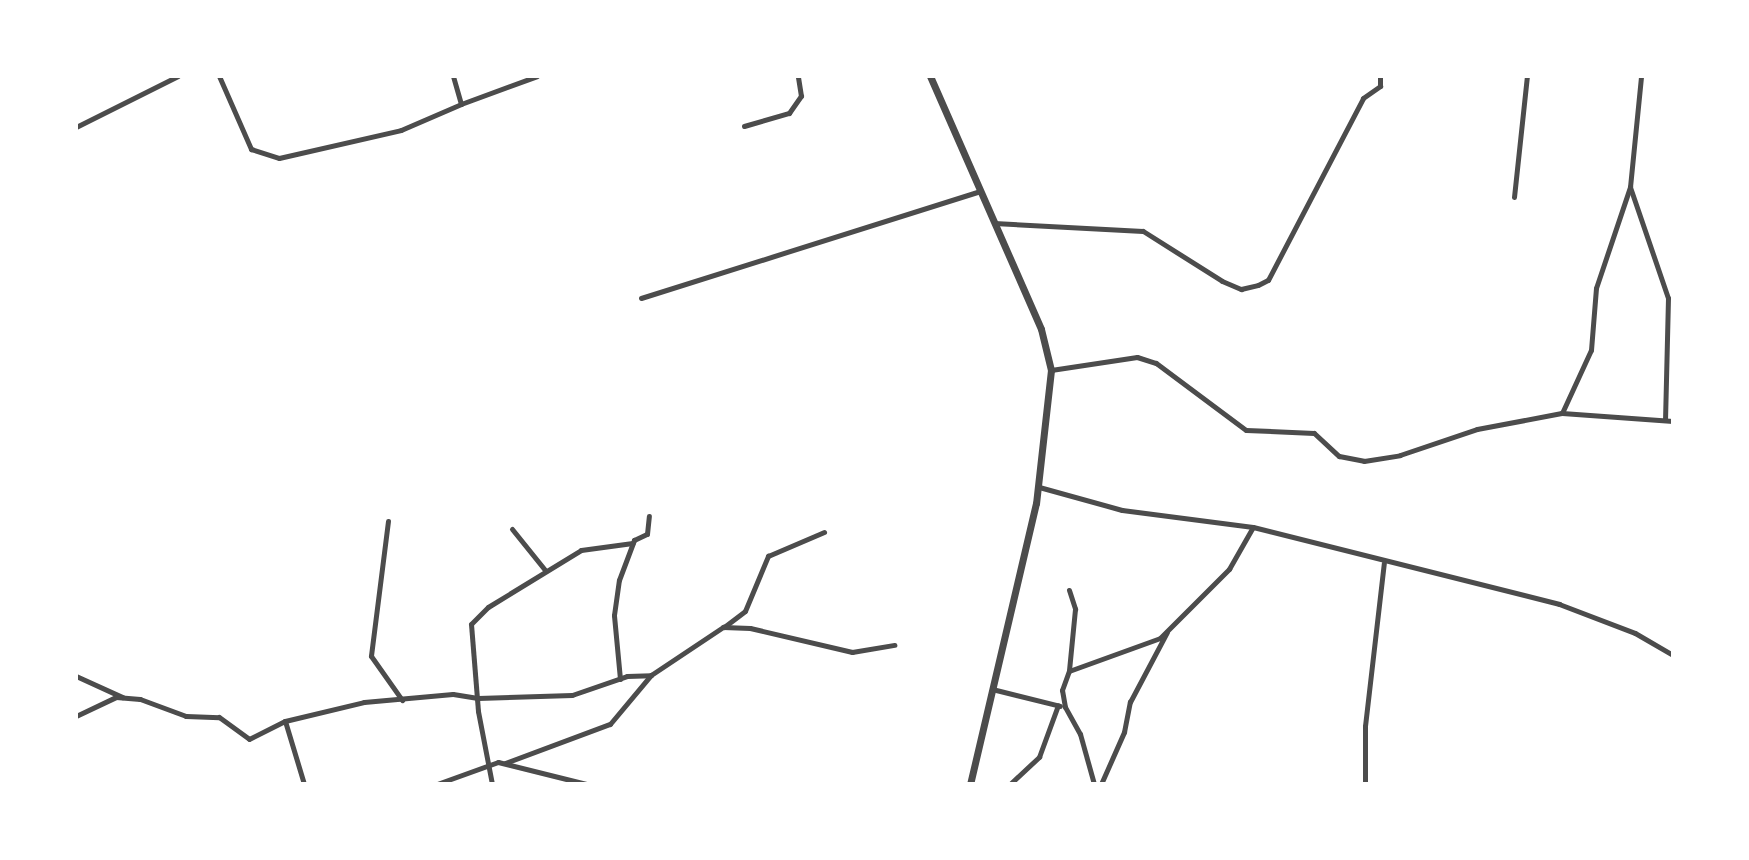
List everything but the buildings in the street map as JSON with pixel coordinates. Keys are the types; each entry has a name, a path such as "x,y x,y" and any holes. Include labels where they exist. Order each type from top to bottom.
{"street":[{"path":"76,127 178,76"},
{"path":"219,76 251,149 279,158 401,130 537,76"},
{"path":"453,76 461,104"},
{"path":"744,126 789,113 801,96 798,76"},
{"path":"930,76 1041,329 1051,370 1039,487 970,784"},
{"path":"994,223 1143,231 1222,281 1241,289 1258,285 1268,280 1363,98 1380,86 1380,76"},
{"path":"1514,197 1527,76"},
{"path":"1562,413 1591,350 1596,288 1630,187 1641,76"},
{"path":"1630,187 1668,298 1665,420"},
{"path":"641,298 980,191"},
{"path":"1051,370 1137,357 1156,363 1246,430 1314,433 1339,456 1364,461 1562,413 1673,421"},
{"path":"1039,487 1122,510 1253,527 1384,563 1559,604 1635,633 1673,655"},
{"path":"492,784 478,698 471,624 545,570 581,550 633,543 647,534 649,516"},
{"path":"388,521 371,656 402,700"},
{"path":"1101,784 1124,732 1130,702 1168,631 1229,569 1253,527"},
{"path":"512,529 545,570"},
{"path":"505,763 610,724 651,675 745,611 768,556 824,532"},
{"path":"620,679 614,615 633,543"},
{"path":"1365,784 1365,726 1384,563"},
{"path":"1010,784 1039,757 1062,706 1075,609 1069,590"},
{"path":"723,627 750,628 852,652 894,645"},
{"path":"1069,671 1168,631"},
{"path":"76,676 106,685 123,698 186,716 219,717 249,739 285,721 343,705 453,694 478,698 572,695 620,679 651,675"},
{"path":"991,688 1062,706 1080,734 1094,784"},
{"path":"76,716 123,698"},
{"path":"285,721 304,784"},
{"path":"437,784 488,763 505,763 586,784"}]}
